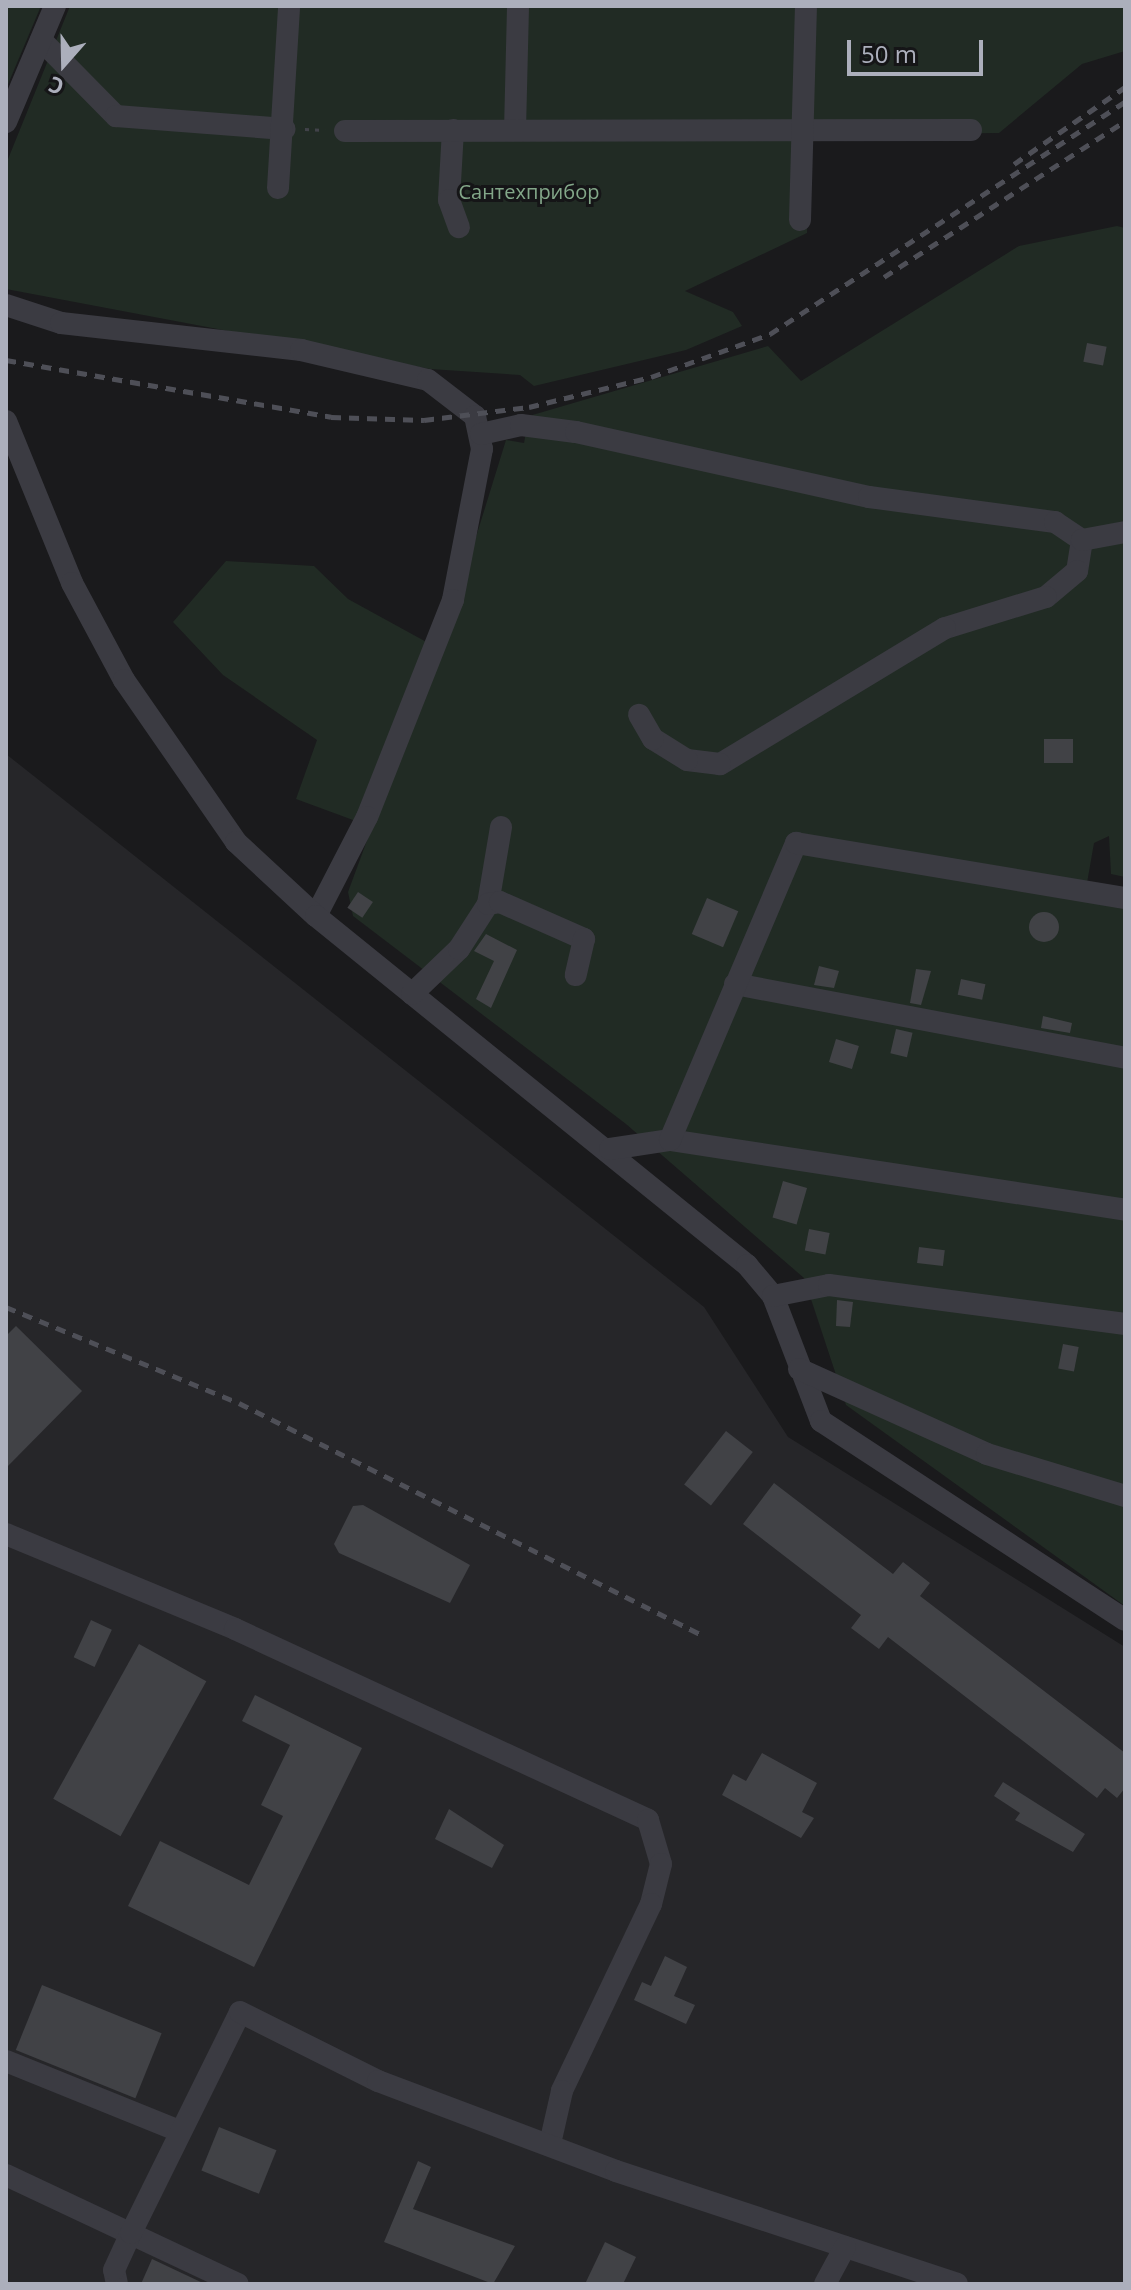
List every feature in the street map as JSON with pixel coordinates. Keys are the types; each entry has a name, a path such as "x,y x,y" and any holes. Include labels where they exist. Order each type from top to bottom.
{"street":[{"path":"6,122 55,6"},
{"path":"278,188 285,129 289,6"},
{"path":"515,130 518,6"},
{"path":"800,220 806,6"},
{"path":"41,40 116,116 285,129"},
{"path":"345,131 802,125 971,130"},
{"path":"453,130 449,200 459,227"},
{"path":"6,305 61,323 301,350 428,380 459,398 481,434 453,600 367,817 316,916"},
{"path":"6,421 72,583 124,680 236,842 316,916 610,1149 773,1296 821,1421 852,1447 1125,1620"},
{"path":"481,434 507,425 562,430 869,497 1055,522 1082,540 1125,532"},
{"path":"639,715 653,739 687,760 720,764 945,628 1046,597 1077,571 1082,540"},
{"path":"412,994 459,949 488,904 501,827"},
{"path":"670,1140 796,843 808,840 1125,898"},
{"path":"488,904 500,902 584,939 576,975"},
{"path":"735,984 1125,1058"},
{"path":"610,1149 670,1140 1125,1210"},
{"path":"773,1296 829,1285 1125,1324"},
{"path":"799,1369 987,1454 1125,1496"},
{"path":"6,1534 235,1629 648,1820 661,1864 651,1904 562,2091 550,2144"},
{"path":"117,2284 114,2270 177,2130 240,2012 378,2081 550,2144 957,2284"},
{"path":"6,2061 177,2130"},
{"path":"6,2175 238,2284"},
{"path":"825,2284 845,2247"}],"path":[{"path":"285,129 345,131"}],"shaded area":[{"path":"6,754 704,1307 788,1437 1125,1647 1125,2284 6,2284"}],"green space":[{"path":"6,6 41,6 6,89"},
{"name":"Сантехприбор","path":"70,6 1125,6 1125,51 1082,64 999,133 807,135 807,233 685,291 733,312 742,326 686,350 534,386 520,375 430,369 6,289 6,164"},
{"path":"1117,226 1125,228 1125,877 1111,874 1109,836 1094,843 1087,883 1125,890 1125,1606 846,1405 804,1278 626,1124 353,916 348,892 372,827 296,799 317,740 223,675 173,622 226,561 314,566 348,599 441,650 506,440 524,443 529,416 768,346 801,381 1019,246"}],"building":[{"path":"1087,343 1107,347 1103,365 1083,362"},
{"path":"1044,739 1073,739 1073,763 1044,763"},
{"path":"358,892 373,902 362,918 347,908"},
{"path":"707,898 738,911 723,947 692,934"},
{"path":"1044,912 1054,917 1059,927 1054,937 1044,942 1034,937 1029,927 1034,917"},
{"path":"486,934 517,950 491,1008 476,999 494,961 474,951"},
{"path":"819,966 839,971 834,988 814,985"},
{"path":"916,969 931,971 921,1005 910,1003"},
{"path":"961,979 985,984 982,1000 958,995"},
{"path":"1043,1016 1072,1023 1070,1033 1041,1028"},
{"path":"896,1029 913,1033 907,1057 890,1053"},
{"path":"836,1039 859,1046 852,1069 829,1062"},
{"path":"783,1181 807,1188 797,1224 773,1218"},
{"path":"809,1229 830,1233 825,1255 805,1251"},
{"path":"919,1247 945,1250 943,1266 917,1263"},
{"path":"837,1300 853,1302 850,1327 836,1326"},
{"path":"16,1326 82,1391 6,1468 6,1336"},
{"path":"1063,1344 1079,1347 1074,1372 1058,1369"},
{"path":"726,1431 753,1452 711,1506 684,1485"},
{"path":"774,1483 893,1574 903,1562 930,1583 920,1596 1125,1753 1125,1788 1117,1798 1105,1788 1097,1798 888,1637 879,1649 851,1628 861,1615 743,1524"},
{"path":"363,1505 470,1565 450,1603 339,1553 334,1544 353,1506"},
{"path":"91,1620 112,1630 95,1667 74,1657"},
{"path":"139,1644 206,1681 121,1836 53,1799"},
{"path":"255,1695 362,1748 254,1967 128,1906 160,1841 249,1885 283,1816 261,1805 290,1745 242,1721"},
{"path":"762,1753 817,1783 802,1812 814,1818 801,1838 722,1795 733,1774 746,1781"},
{"path":"1003,1782 1085,1834 1073,1852 1015,1820 1020,1813 994,1796"},
{"path":"449,1809 504,1845 492,1868 435,1839"},
{"path":"665,1956 687,1967 674,1996 695,2005 686,2024 634,2000 642,1982 651,1986"},
{"path":"42,1985 162,2033 135,2098 16,2050"},
{"path":"219,2127 276,2150 259,2194 201,2171"},
{"path":"418,2161 431,2167 413,2209 515,2246 493,2284 384,2242"},
{"path":"605,2242 636,2257 623,2284 585,2284"},
{"path":"152,2259 205,2284 141,2284"}],"railway":[{"path":"1014,164 1125,87"},
{"path":"6,360 331,417 424,420 529,407 651,377 770,334 1125,102"},
{"path":"884,277 1125,121"},
{"path":"6,1307 239,1403 704,1636"}]}
